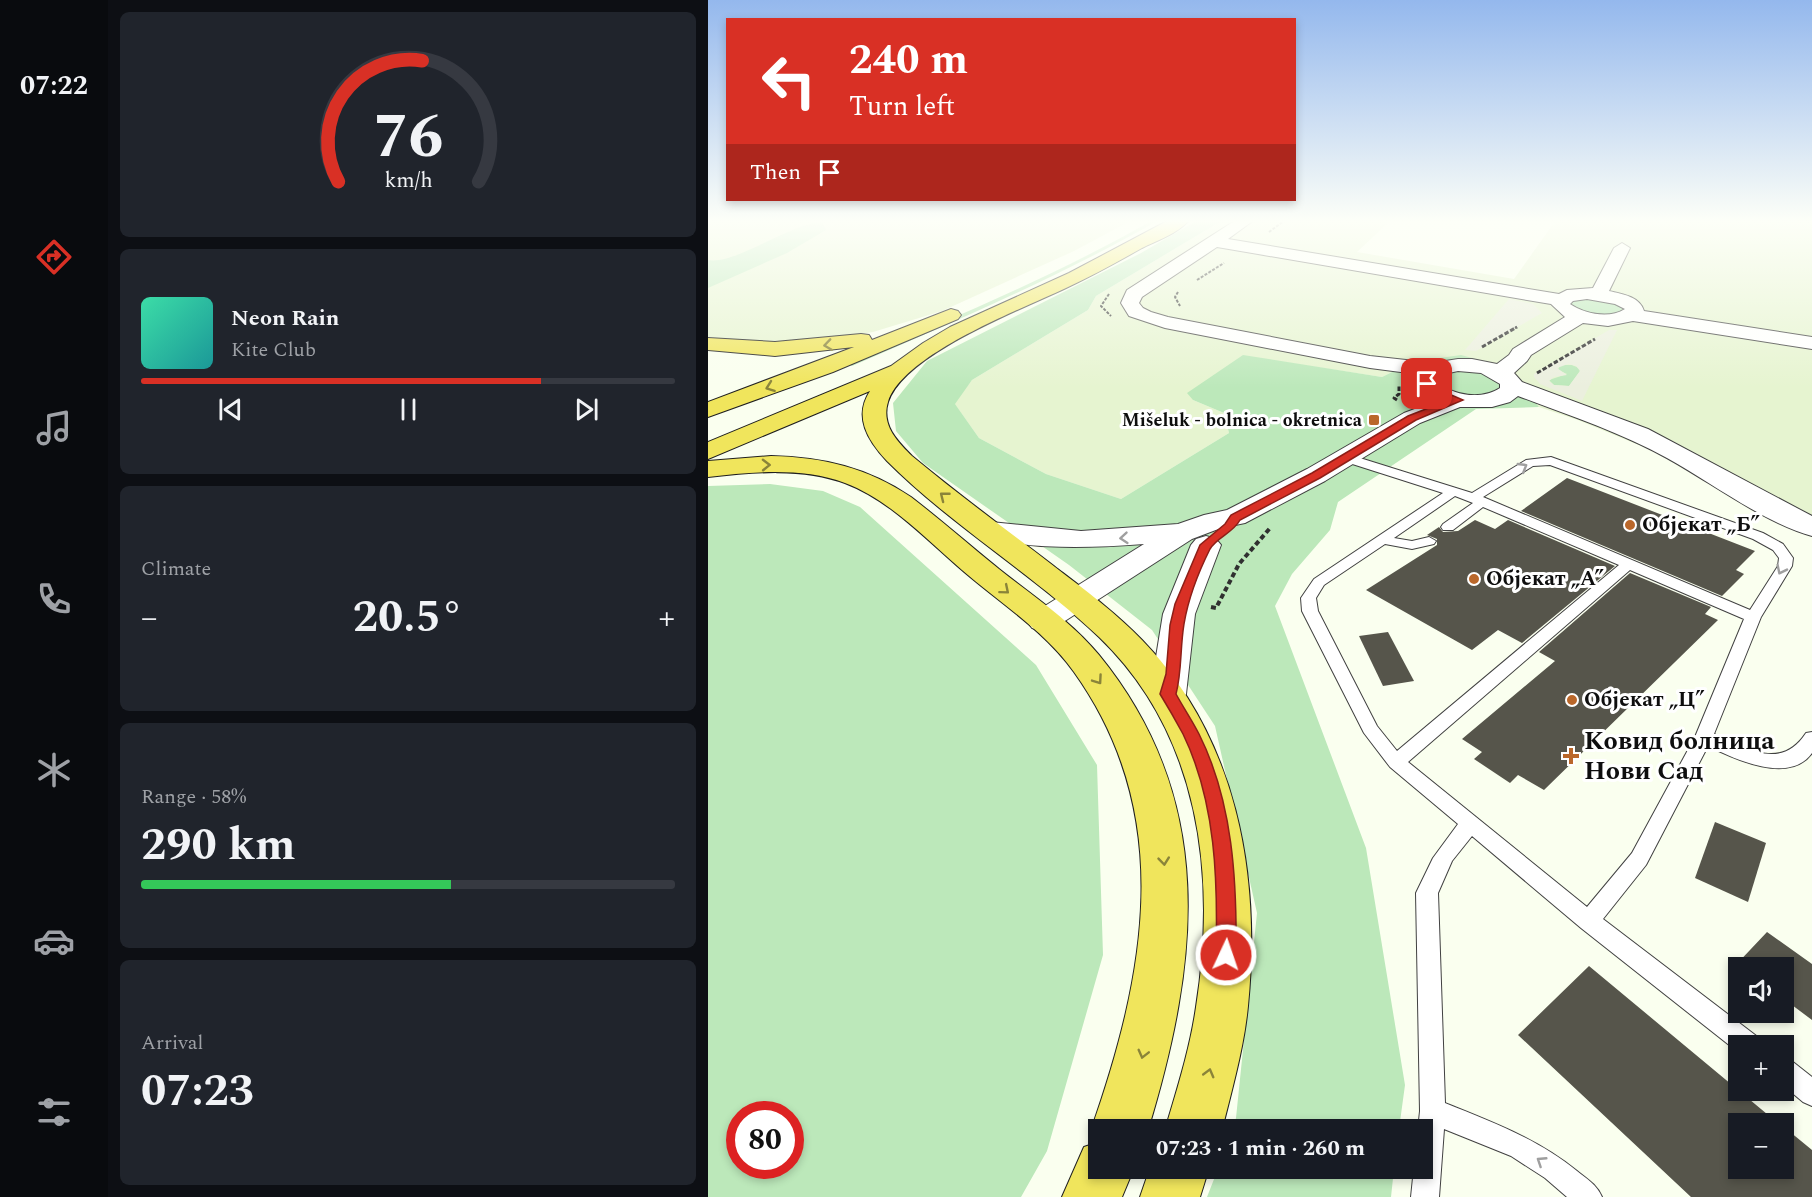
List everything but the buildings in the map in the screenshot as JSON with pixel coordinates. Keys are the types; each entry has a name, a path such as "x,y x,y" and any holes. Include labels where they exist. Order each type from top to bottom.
{"highway":[{"path":"708,410 825,367 946,317 1033,276"},
{"path":"708,451 897,371 947,338 1076,276"},
{"path":"708,344 775,349 805,348 867,339 946,317"},
{"path":"897,371 880,391 876,400 874,419 881,439 903,462 934,488 991,531 1068,617 1086,663 1125,724 1149,785 1160,824 1165,861 1167,898 1162,971 1142,1062 1123,1119"},
{"path":"708,469 748,465 796,466 833,471 858,478 875,486 1068,617 1133,650 1168,694 1191,735 1202,763 1221,831 1226,866 1228,915 1222,1004 1213,1056 1196,1119"},
{"path":"1092,1197 1100,1179"},
{"path":"1170,1197 1176,1179"}],"street":[{"path":"1166,276 1134,294 1130,303 1136,312 1173,323 1370,362 1430,380 1458,400"},
{"path":"1418,276 1561,300 1575,294 1599,294 1629,302 1635,311 1632,315"},
{"path":"1599,294 1608,276"},
{"path":"1561,300 1560,304 1563,308 1580,316 1616,319 1632,315 1812,343"},
{"path":"1068,617 1194,539 1230,526 1235,518 1347,458 1404,411 1458,400 1473,401 1494,375 1520,357 1520,353 1580,316"},
{"path":"1404,411 1413,410 1430,380 1458,365 1494,375 1567,408"},
{"path":"1494,375 1567,408 1639,434 1763,503 1812,527"},
{"path":"991,531 1081,540 1194,539"},
{"path":"1168,694 1174,674 1177,625 1194,539"}],"lane":[{"path":"1347,458 1478,500 1753,617"},
{"path":"1448,527 1478,500 1530,463 1551,462 1758,536 1778,548 1786,558 1785,566 1753,617 1704,737 1639,860 1589,921"},
{"path":"1454,491 1319,582 1308,594 1307,602 1370,729 1396,762 1589,921 1736,1035"},
{"path":"1384,539 1400,545 1416,545 1429,541"},
{"path":"1396,762 1629,564"},
{"path":"1704,737 1756,759 1788,760 1807,750 1812,738"},
{"path":"1425,1197 1433,1111 1427,893 1435,869 1445,852 1471,824"},
{"path":"1794,1079 1812,1093"},
{"path":"1433,1111 1520,1147 1554,1169 1588,1197"}],"path":[{"path":"1494,375 1524,323"},
{"path":"1541,396 1557,391 1540,384 1534,374 1600,336"},
{"path":"1398,384 1399,394 1394,398 1401,402 1404,411"},
{"path":"1182,604 1216,608"}],"green space":[{"path":"708,276 1019,276 942,311 873,332 783,346 708,340"},
{"path":"708,276 735,276 708,288"},
{"path":"1051,276 852,366 847,363 964,313 1041,278"},
{"path":"1096,276 1130,276 1096,296 1088,310 972,380 955,404 979,438 1046,474 1121,499 1229,433 1224,413 1193,400 1187,393 1243,355 1382,377 1412,362 1461,355 1509,368 1539,407 1476,409 1338,502 1330,530 1292,574 1275,606 1366,848 1405,1085 1400,1119 1236,1119 1257,913 1215,726 1152,630 1069,565 923,463 896,431 893,403 927,361"},
{"path":"1130,276 1496,276 1514,279 1516,276 1812,276 1812,534 1668,457 1578,420 1539,407 1530,392 1412,362 1382,377 1243,356 1193,400 1224,413 1229,433 1121,499 1046,474 979,438 954,403 972,380 1088,310 1096,296"},
{"path":"1594,295 1630,309 1606,318 1569,309 1568,298"},
{"path":"1560,365 1572,365 1579,368 1580,371 1569,386 1554,385 1549,380 1567,374 1558,370"},
{"path":"770,484 823,491 860,507 1036,665 1097,765 1103,955 1047,1151 1021,1197 708,1197 708,486"},
{"path":"1214,1179 1393,1179 1391,1197 1207,1197"}],"shaded area":[{"path":"1509,299 1533,304 1542,313 1476,351 1465,350"},
{"path":"1609,330 1617,330 1582,401 1540,384 1534,374","holes":["1568,364 1576,366 1580,371 1569,386 1554,385 1549,381 1554,377 1567,375 1557,368"]}],"place":[{"name":"Mišeluk - bolnica - okretnica","path":"1374,420"},
{"name":"Објекат „Б”","path":"1630,525"},
{"name":"Објекат „А”","path":"1474,579"},
{"name":"Објекат „Ц”","path":"1572,700"},
{"name":"Ковид болница Нови Сад","path":"1571,756"}],"route":[{"path":"1226,955 1228,915 1226,866 1221,831 1212,792 1202,763 1191,735 1168,694 1174,674 1177,625 1182,604 1206,545 1230,526 1235,518 1347,458 1412,418 1458,400 1438,393 1427,384"}]}
